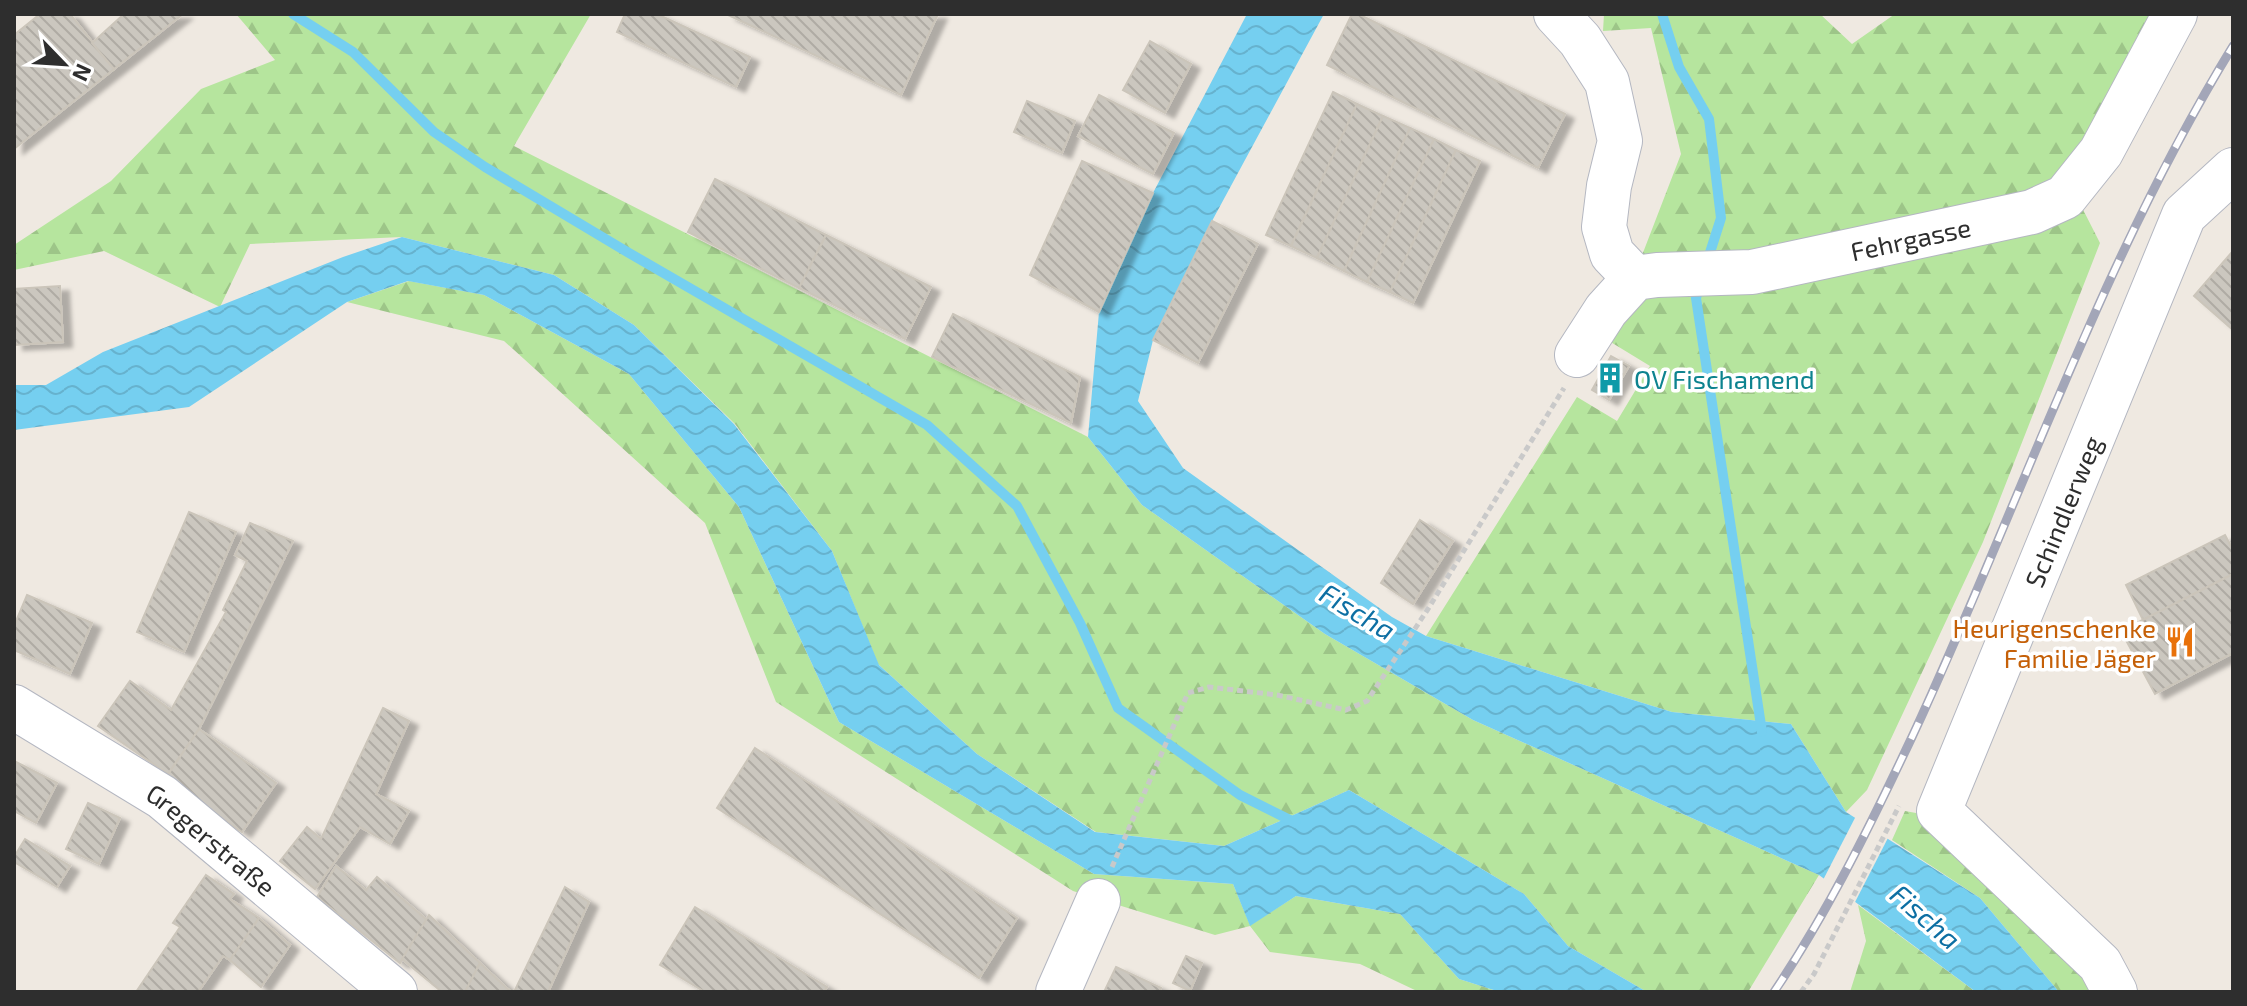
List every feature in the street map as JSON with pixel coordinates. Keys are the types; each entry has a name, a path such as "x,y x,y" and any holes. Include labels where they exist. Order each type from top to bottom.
{"street":[{"path":"1556,14 1580,40 1607,82 1620,141 1609,186 1604,227 1612,254 1646,277 1606,310 1577,355"},
{"name":"Fehrgasse","path":"1646,277 1752,272 2032,212 2065,197 2101,152 2175,14"},
{"name":"Schindlerweg","path":"2115,992 2100,964 1939,811 2184,215 2233,170"},
{"name":"Gregerstraße","path":"14,707 162,797 395,992"},
{"path":"1058,992 1098,901"}],"path":[{"path":"1128,827 1188,693 1209,687 1277,695 1346,710 1367,701 1428,609 1568,381 1577,355"},
{"path":"1801,992 1814,974 1901,802"}],"green space":[{"path":"236,14 591,14 514,146 1088,437 1142,505 1325,634 1473,720 1819,875 1748,992 1647,992 1568,946 1524,894 1349,790 1224,846 1096,832 977,754 878,664 832,551 735,424 634,325 554,275 402,237 250,244 220,307 104,251 14,270 14,245 111,181 201,89 275,60"},
{"path":"1604,14 1820,14 1852,44 1895,14 2162,14 2069,182 2100,243 1983,542 1867,790 1846,812 1791,724 1672,712 1426,636 1577,397 1617,421 1650,366 1609,341 1681,154 1651,28 1603,31"},
{"path":"409,281 484,295 629,374 739,507 839,722 1094,874 1233,884 1250,925 1296,896 1400,914 1459,979 1500,992 1419,992 1360,964 1270,952 1250,926 1215,935 1073,891 776,702 705,523 504,341 347,302"},
{"path":"1905,811 1927,815 2104,992 2059,992 1980,898 1892,840"},
{"path":"1858,905 1976,992 1850,992 1866,941"}],"water":[{"name":"Fischa","path":"1247,14 1324,14 1212,221 1153,340 1138,401 1183,468 1392,617 1426,636 1672,712 1791,724 1846,812 1980,898 2059,992 1976,992 1819,875 1473,720 1325,634 1142,505 1088,437 1099,312 1153,193"},
{"path":"402,237 554,275 634,325 734,424 832,551 879,665 977,754 1095,832 1224,846 1349,790 1524,894 1568,946 1647,992 1500,992 1459,979 1400,914 1296,896 1250,926 1233,884 1094,874 839,722 739,507 629,374 484,295 408,281 347,302 189,407 14,430 14,385 46,385 103,352 343,257"}],"pier":[{"path":"1857,814 1890,834 1853,906 1822,882"}],"building":[{"path":"40,14 70,14 114,69 14,149 14,35"},
{"path":"124,14 183,14 114,69 92,43"},
{"path":"625,14 657,14 750,57 736,87 617,32"},
{"path":"726,14 938,14 901,95"},
{"path":"1352,14 1358,14 1565,114 1538,168 1327,65"},
{"path":"1150,41 1191,64 1165,113 1123,90"},
{"path":"1333,92 1357,104 1291,246 1266,235"},
{"path":"1099,95 1174,133 1153,174 1078,136"},
{"path":"1027,101 1075,121 1062,153 1014,132"},
{"path":"1357,104 1383,116 1317,258 1291,246"},
{"path":"1383,116 1410,128 1344,271 1317,258"},
{"path":"1410,128 1434,139 1367,282 1344,271"},
{"path":"1434,139 1456,150 1390,292 1367,282"},
{"path":"1456,150 1480,161 1413,303 1390,292"},
{"path":"1082,161 1153,193 1099,312 1030,275"},
{"path":"715,179 826,235 799,288 688,232"},
{"path":"1212,221 1258,244 1198,363 1153,340"},
{"path":"826,235 931,287 905,339 799,288"},
{"path":"2233,253 2233,330 2194,296"},
{"path":"60,286 63,342 14,345 14,289"},
{"path":"953,314 1080,377 1071,423 932,357"},
{"name":"OV Fischamend","path":"1611,356 1629,366 1609,400 1592,390"},
{"path":"189,512 236,532 184,652 137,632"},
{"path":"1420,520 1453,541 1413,604 1381,583"},
{"path":"250,523 293,541 199,729 168,774 98,726 130,681 171,710 226,612 223,610 247,561 235,555"},
{"path":"2225,535 2233,550 2233,574 2143,620 2126,585"},
{"name":"Heurigenschenke Familie Jäger","path":"2233,574 2233,653 2155,694 2121,631"},
{"path":"27,595 92,623 70,674 14,650 14,626"},
{"path":"383,708 409,721 376,794 409,811 390,844 360,827 315,889 280,861 307,827 321,839"},
{"path":"199,729 276,783 242,832 165,779"},
{"path":"755,748 1017,918 979,978 717,808"},
{"path":"16,762 57,783 36,823 14,811"},
{"path":"88,803 120,818 99,864 66,849"},
{"path":"25,839 70,866 57,887 14,862"},
{"path":"336,866 366,890 377,877 427,920 400,963 317,897"},
{"path":"206,875 234,894 230,899 259,918 230,960 223,956 198,992 136,992 180,927 173,923"},
{"path":"565,887 589,902 548,992 514,992"},
{"path":"695,907 827,987 824,992 705,992 660,965"},
{"path":"429,915 480,963 465,992 442,992 402,959"},
{"path":"259,918 290,945 261,987 230,960"},
{"path":"1186,956 1202,963 1190,991 1173,983"},
{"path":"480,963 511,992 465,992"},
{"path":"1116,967 1161,988 1159,992 1104,992"}],"waterway":[{"path":"293,14 353,52 434,132 485,167 927,425 1017,506 1080,623 1118,708 1240,795 1296,823"},
{"path":"1662,14 1679,67 1709,119 1721,218 1707,262"},
{"path":"1700,285 1696,298 1762,732"}],"railway":[{"path":"1774,992 1831,899 1881,802 1951,650 2101,299 2185,129 2233,46"}],"place":[{"name":"OV Fischamend","path":"1610,378"},
{"name":"Heurigenschenke Familie Jäger","path":"2180,642"}]}
